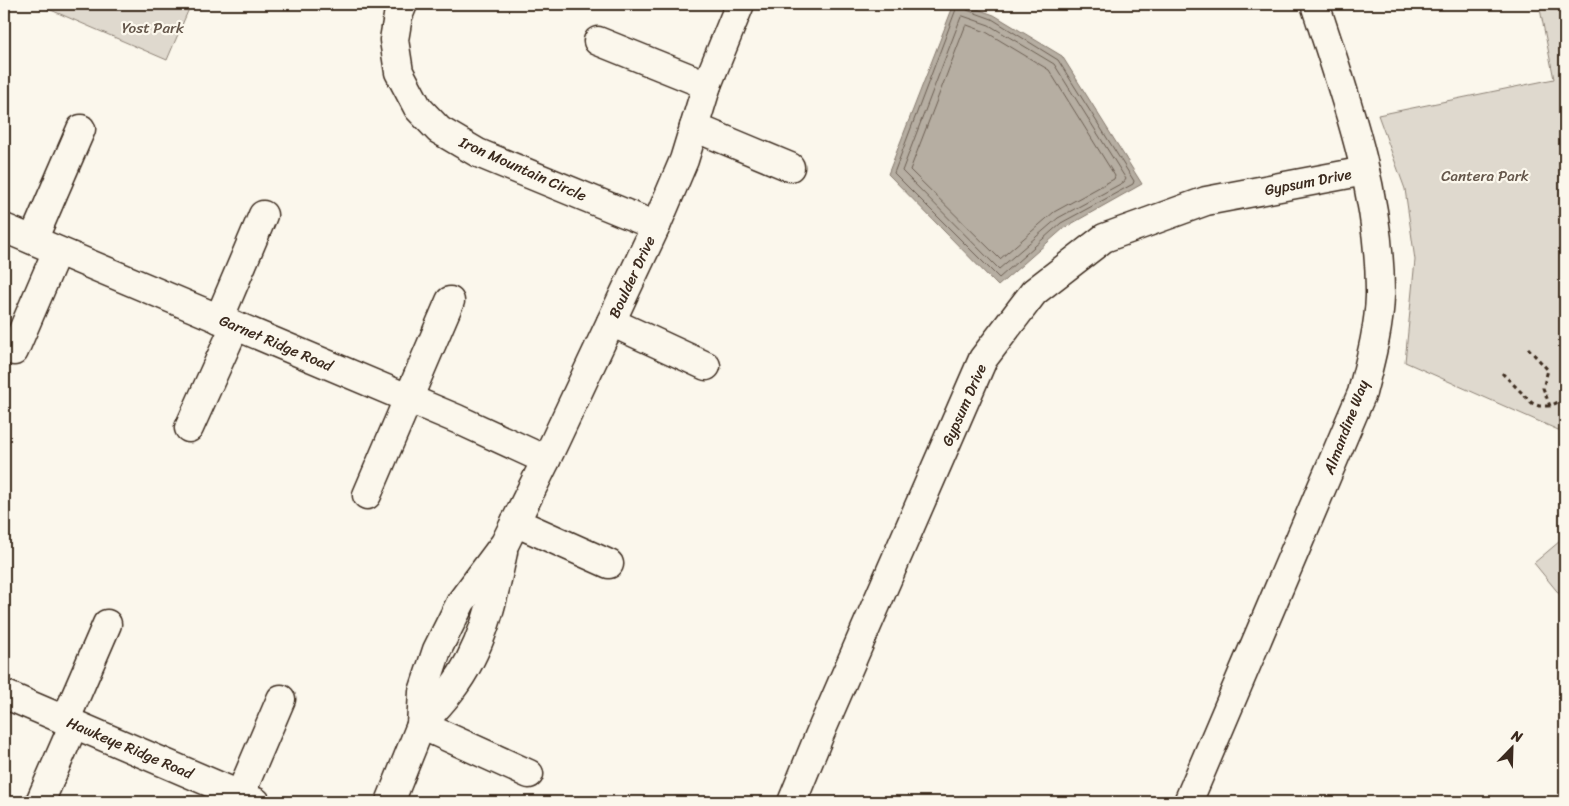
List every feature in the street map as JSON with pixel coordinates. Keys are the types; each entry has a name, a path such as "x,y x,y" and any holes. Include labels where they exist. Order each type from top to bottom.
{"street":[{"name":"Iron Mountain Circle","path":"403,4 398,16 394,40 399,72 418,108 439,130 478,153 656,226"},
{"name":"Boulder Drive","path":"390,802 421,725 452,690 480,642 510,532 656,226 684,160 707,85 740,4"},
{"name":"Almandine Way","path":"1188,802 1362,393 1377,330 1380,296 1373,208 1342,84 1316,4"},
{"path":"598,42 707,85"},
{"path":"694,127 790,167"},
{"path":"33,240 81,129"},
{"name":"Gypsum Drive","path":"792,802 983,359 1034,292 1104,238 1206,201 1365,170"},
{"path":"189,428 263,215"},
{"name":"Garnet Ridge Road","path":"4,228 408,398 546,460"},
{"path":"14,351 57,250"},
{"path":"366,495 450,301"},
{"path":"611,322 706,366"},
{"path":"510,532 609,564"},
{"path":"40,802 107,624"},
{"name":"Hawkeye Ridge Road","path":"4,694 244,800"},
{"path":"244,800 281,699"},
{"path":"421,725 529,774"}],"path":[{"path":"1528,348 1548,370 1543,388 1550,406"},
{"path":"1502,373 1532,403 1539,406 1550,406 1560,401 1565,395"}],"green space":[{"name":"Yost Park","path":"37,4 191,4 167,60"},
{"name":"Cantera Park","path":"1539,4 1565,4 1565,433 1405,362 1415,260 1405,189 1378,115 1554,79"},
{"path":"1565,531 1565,601 1534,563 1560,541"}],"water":[{"path":"954,4 963,4 994,15 1062,56 1142,184 1064,228 998,286 888,174"}]}
